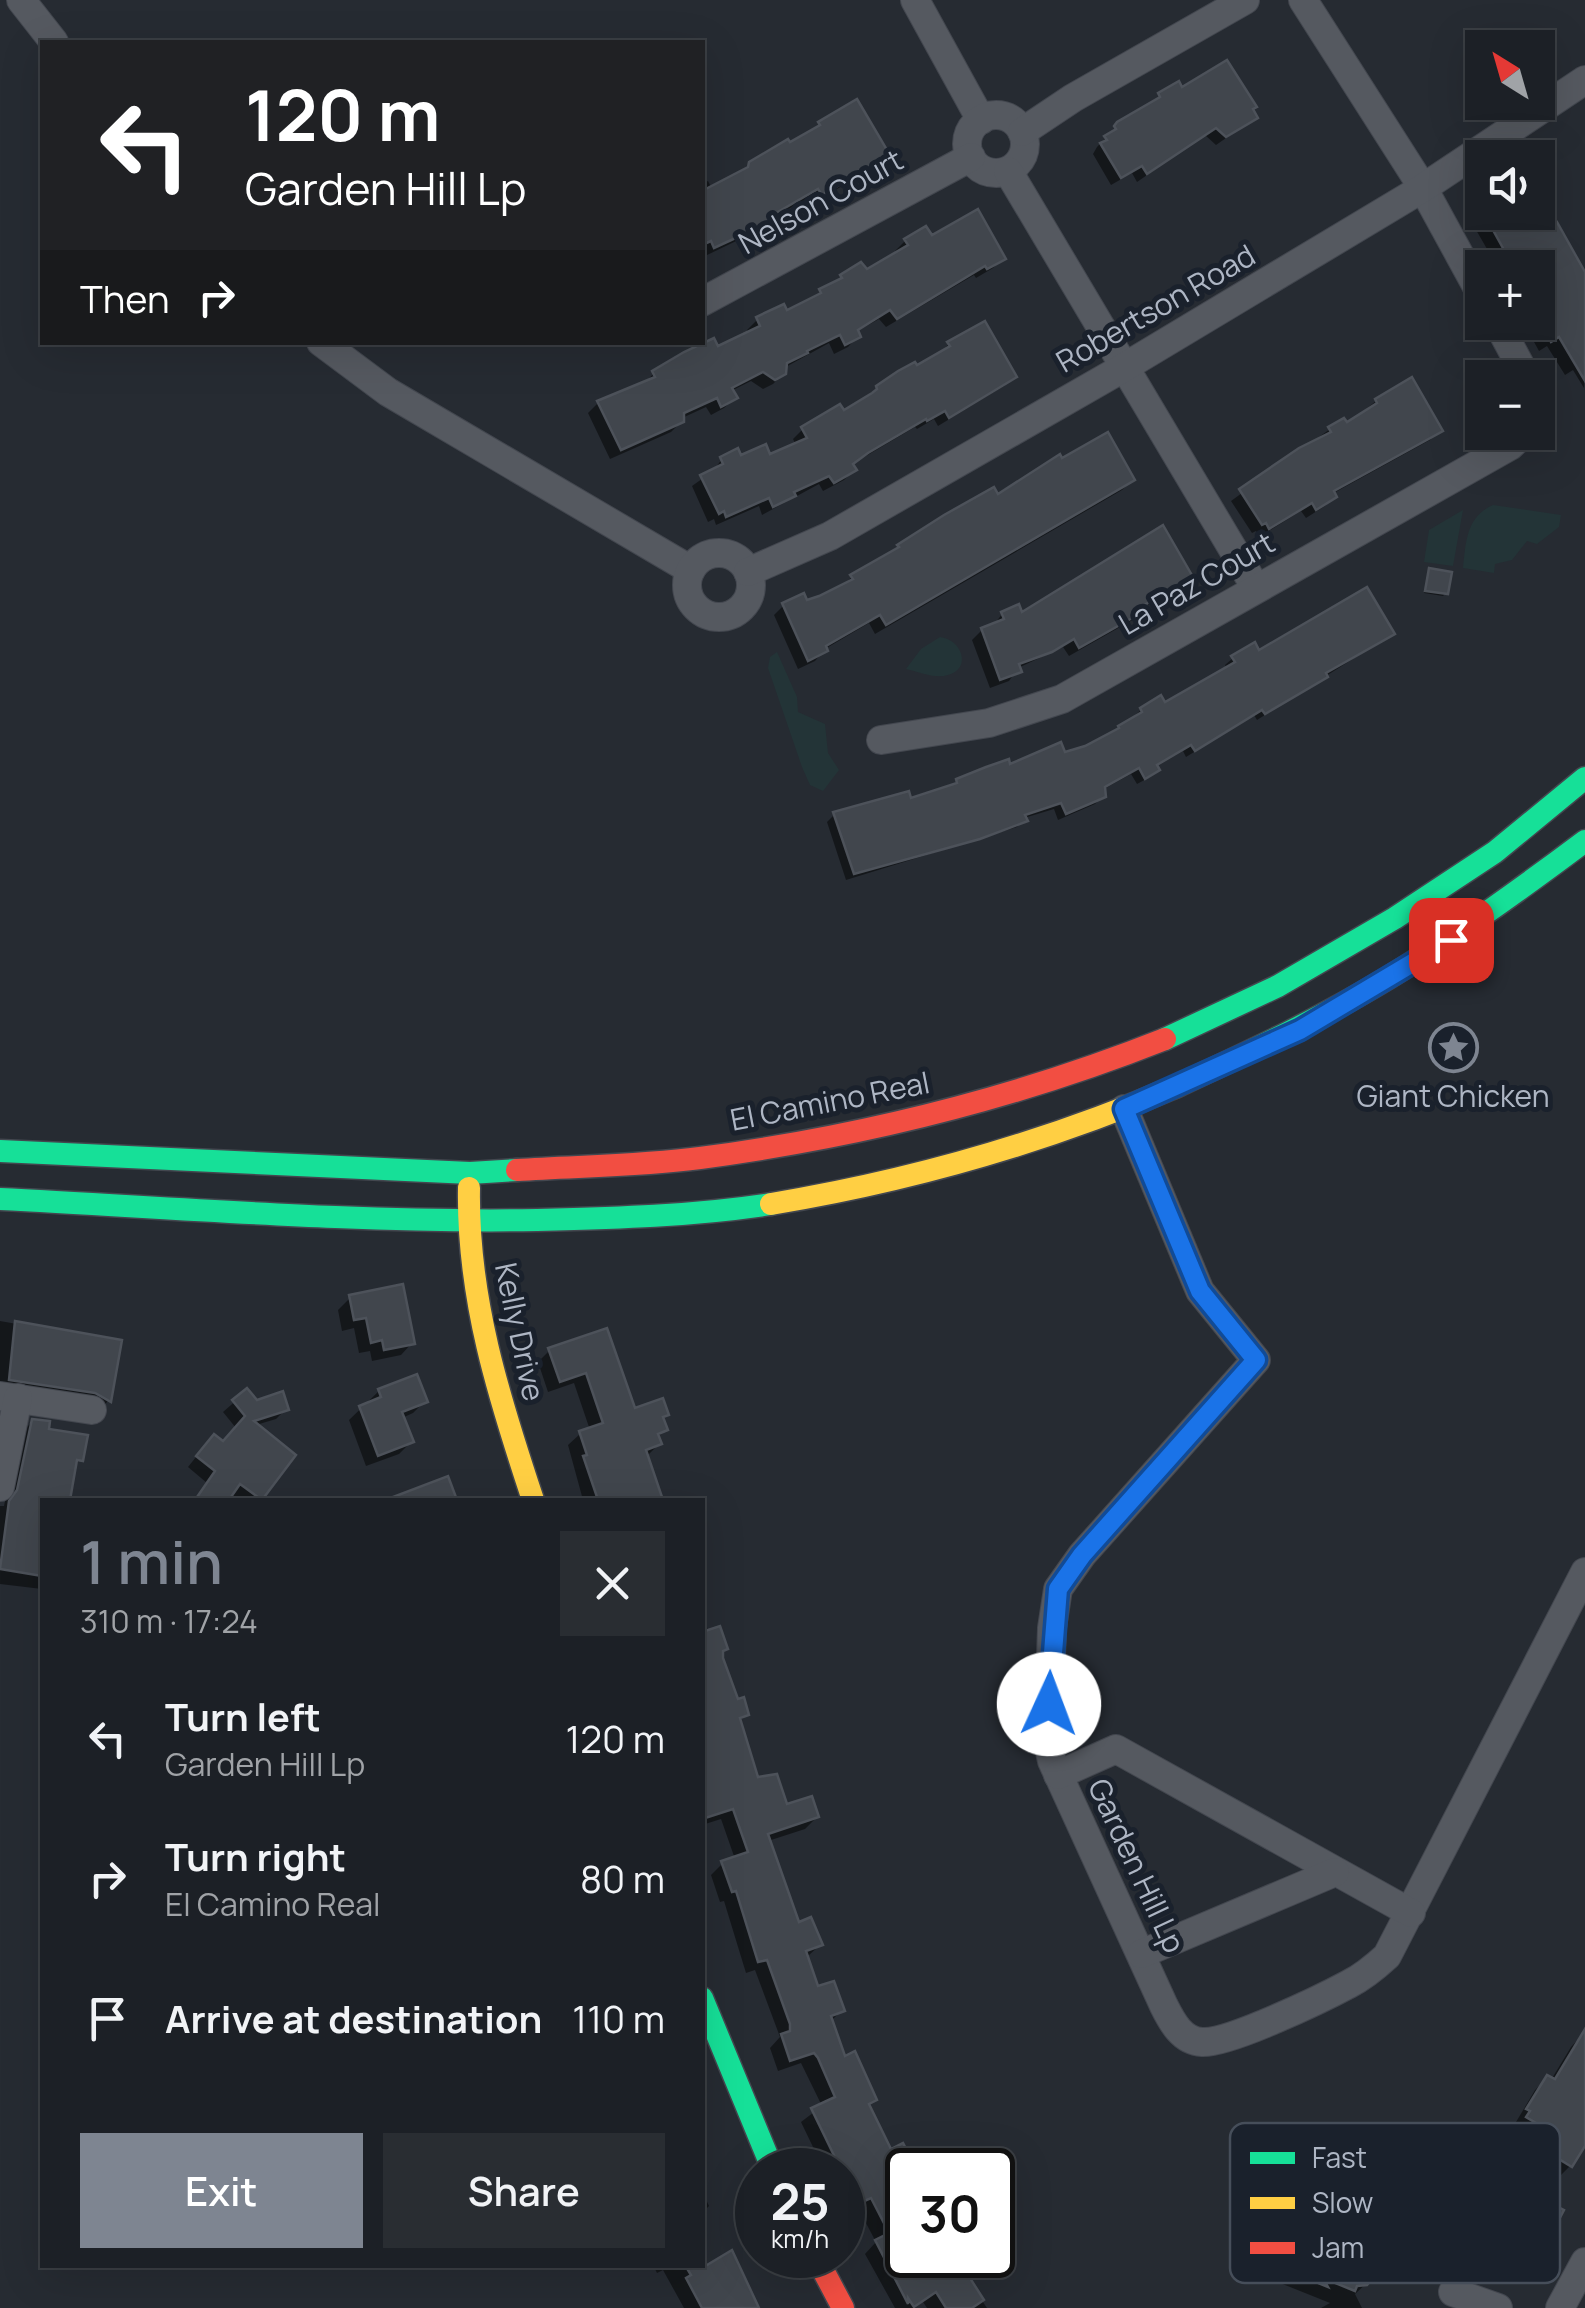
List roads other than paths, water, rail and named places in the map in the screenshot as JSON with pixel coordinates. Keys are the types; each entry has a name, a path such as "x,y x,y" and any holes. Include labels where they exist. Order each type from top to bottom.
{"main road":[{"name":"El Camino Real","path":"0,1151 470,1173 698,1158 890,1126 1091,1068 1192,1028 1278,986 1379,928 1495,852 1585,778"},
{"path":"0,1198 466,1222 703,1214 900,1178 1005,1150 1124,1109 1246,1056 1361,996 1512,899 1585,841"},
{"name":"Kelly Drive","path":"470,1173 466,1222 488,1362 532,1498"},
{"path":"705,2005 764,2148"},
{"path":"827,2278 842,2308"}],"street":[{"path":"20,0 52,40"},
{"path":"915,0 981,120"},
{"path":"1022,132 1073,98 1246,0"},
{"path":"1303,0 1423,188 1465,265"},
{"name":"Robertson Road","path":"748,572 830,536 1123,368 1423,188 1585,80"},
{"path":"990,116 1009,118 1022,132 1024,150 1008,170 988,172 971,157 969,134 981,120 990,116"},
{"name":"Nelson Court","path":"705,300 971,157"},
{"path":"1008,170 1256,588"},
{"path":"325,345 388,392 691,570"},
{"name":"La Paz Court","path":"881,740 989,723 1062,699 1503,450"},
{"path":"717,554 738,559 748,572 751,587 743,606 735,613 715,617 705,614 690,600 687,590 691,570 697,562 717,554"},
{"name":"Garden Hill Lp","path":"1124,1109 1200,1291 1256,1360 1082,1555 1058,1589 1052,1628 1048,1742 1058,1775 1173,2025 1185,2036 1202,2042 1225,2038 1350,1984 1387,1956 1585,1572"},
{"path":"0,1487 9,1397 92,1410"},
{"path":"1058,1775 1116,1749 1411,1913"},
{"path":"1141,1954 1335,1872"},
{"path":"1560,2308 1585,2262"},
{"path":"1452,2292 1498,2308"}],"place":[{"name":"Giant Chicken","path":"1453,1048"}]}
